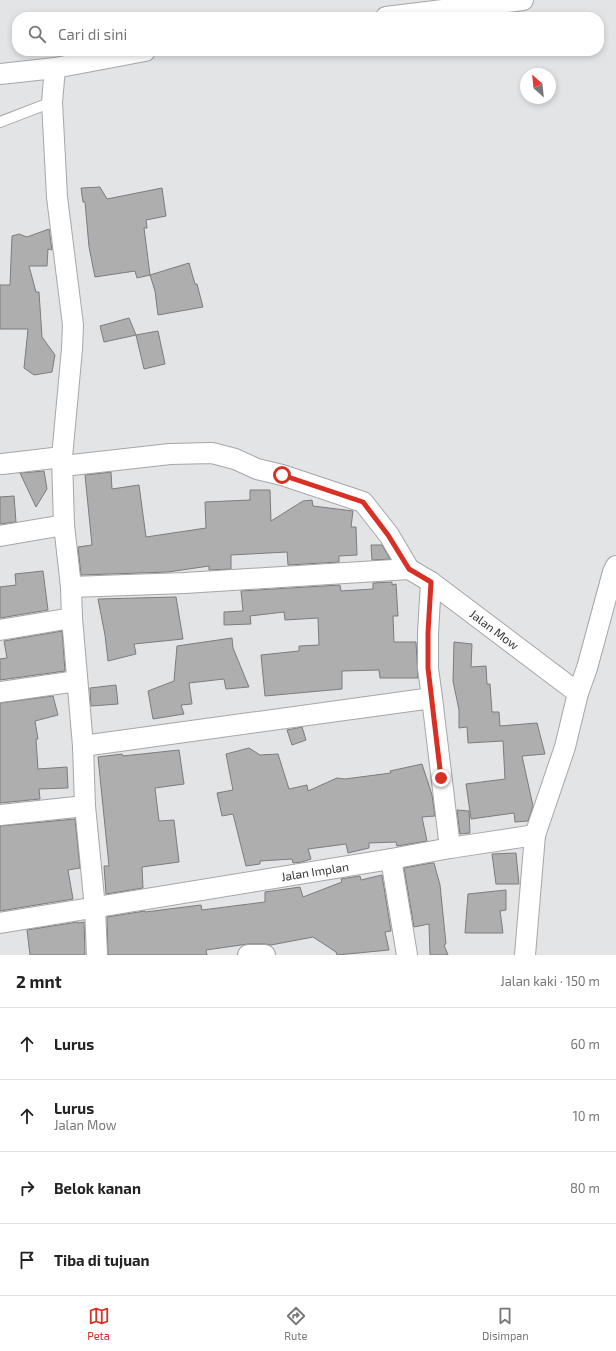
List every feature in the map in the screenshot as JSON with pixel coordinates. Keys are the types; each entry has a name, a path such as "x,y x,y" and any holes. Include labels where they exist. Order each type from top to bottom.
{"street":[{"path":"426,12 523,0"},
{"path":"0,74 55,68 119,56"},
{"path":"55,68 52,102 57,198 73,325 62,461 64,525 71,587 72,618 83,746 85,806 95,908 97,955"},
{"path":"2,464 212,453 235,459 257,469 282,475 363,502 388,535 409,569 185,583 71,587"},
{"path":"0,536 64,525"},
{"path":"525,955 535,835 565,747 582,681 616,566"},
{"name":"Jalan Mow","path":"409,569 582,681"},
{"path":"431,582 428,633 428,668 450,848"},
{"path":"0,630 72,618"},
{"path":"0,692 78,681"},
{"path":"83,746 432,698"},
{"path":"0,815 85,806"},
{"name":"Jalan Implan","path":"0,923 535,835"},
{"path":"391,859 407,955"},
{"path":"248,955 265,955"}],"lane":[{"path":"0,122 52,102"}],"building":[{"path":"100,187 107,199 162,188 166,216 146,220 147,228 144,228 150,275 137,278 135,271 95,277 89,247 85,202 83,202 81,188"},
{"path":"49,229 52,250 48,249 47,266 29,266 36,292 39,292 42,337 55,355 52,372 34,375 24,368 28,329 0,329 0,285 10,285 12,236 19,234 27,237"},
{"path":"189,263 195,284 197,284 203,307 158,315 155,291 150,275"},
{"path":"129,318 136,335 104,342 100,326"},
{"path":"158,331 165,364 144,369 136,335"},
{"path":"44,471 47,489 36,507 20,473"},
{"path":"111,472 112,489 139,485 146,537 206,528 205,502 250,500 250,490 270,490 271,521 303,501 312,500 313,506 353,511 351,527 356,527 357,555 339,556 339,562 288,565 287,552 231,555 231,569 209,570 209,566 168,572 81,575 78,547 92,545 85,475"},
{"path":"14,496 16,522 0,524 0,497"},
{"path":"371,545 382,545 390,559 372,560"},
{"path":"43,571 48,610 0,618 0,587 16,585 15,574"},
{"path":"392,582 392,585 396,584 398,616 393,616 394,642 416,642 418,678 380,678 379,670 342,671 342,689 265,696 261,655 299,651 299,646 319,645 318,618 285,620 284,612 250,616 251,624 224,625 224,612 243,611 241,591 340,585 341,591 373,589 373,583"},
{"path":"176,597 183,639 134,644 136,654 108,661 98,599"},
{"path":"62,631 65,671 0,680 0,659 7,658 4,641"},
{"path":"232,638 233,648 249,687 226,689 224,679 189,683 192,704 181,705 184,714 153,719 148,691 174,681 177,646"},
{"path":"454,642 472,644 471,667 486,666 487,684 490,684 492,712 499,712 500,726 537,723 545,754 522,756 533,806 528,821 515,822 514,813 471,819 466,784 505,779 503,741 468,743 467,727 459,728 459,710 453,681"},
{"path":"116,685 118,704 91,706 90,688"},
{"path":"53,696 58,715 35,721 38,739 36,739 38,769 67,767 68,788 39,789 40,799 0,803 0,703"},
{"path":"302,727 306,740 292,745 287,730"},
{"path":"249,748 260,755 278,754 289,789 307,785 308,791 337,778 345,779 391,773 390,771 422,764 432,795 435,816 422,817 427,841 397,846 396,842 369,843 369,848 348,853 346,844 308,849 311,859 302,862 293,863 292,859 260,861 260,864 246,866 233,814 222,816 217,793 233,790 226,754"},
{"path":"179,750 184,784 155,788 159,821 174,820 179,862 142,867 143,888 106,894 104,866 109,866 98,757"},
{"path":"457,810 469,811 470,833 460,834"},
{"path":"75,819 80,868 68,870 73,899 0,911 0,826"},
{"path":"516,853 519,884 496,884 492,854"},
{"path":"434,863 440,885 446,944 444,945 448,955 430,955 429,924 414,927 404,868"},
{"path":"382,875 391,931 385,932 389,950 337,955 336,952 313,937 271,945 248,944 206,950 207,955 108,955 107,917 201,905 202,910 265,902 265,892 300,887 303,897 342,882 341,879 360,876 361,880"},
{"path":"506,890 506,910 500,911 503,933 465,933 468,894"},
{"path":"84,922 85,955 30,955 27,930"}],"route":[{"path":"282,475 363,502 388,535 409,569 431,582 428,633 428,668 441,778"}]}
